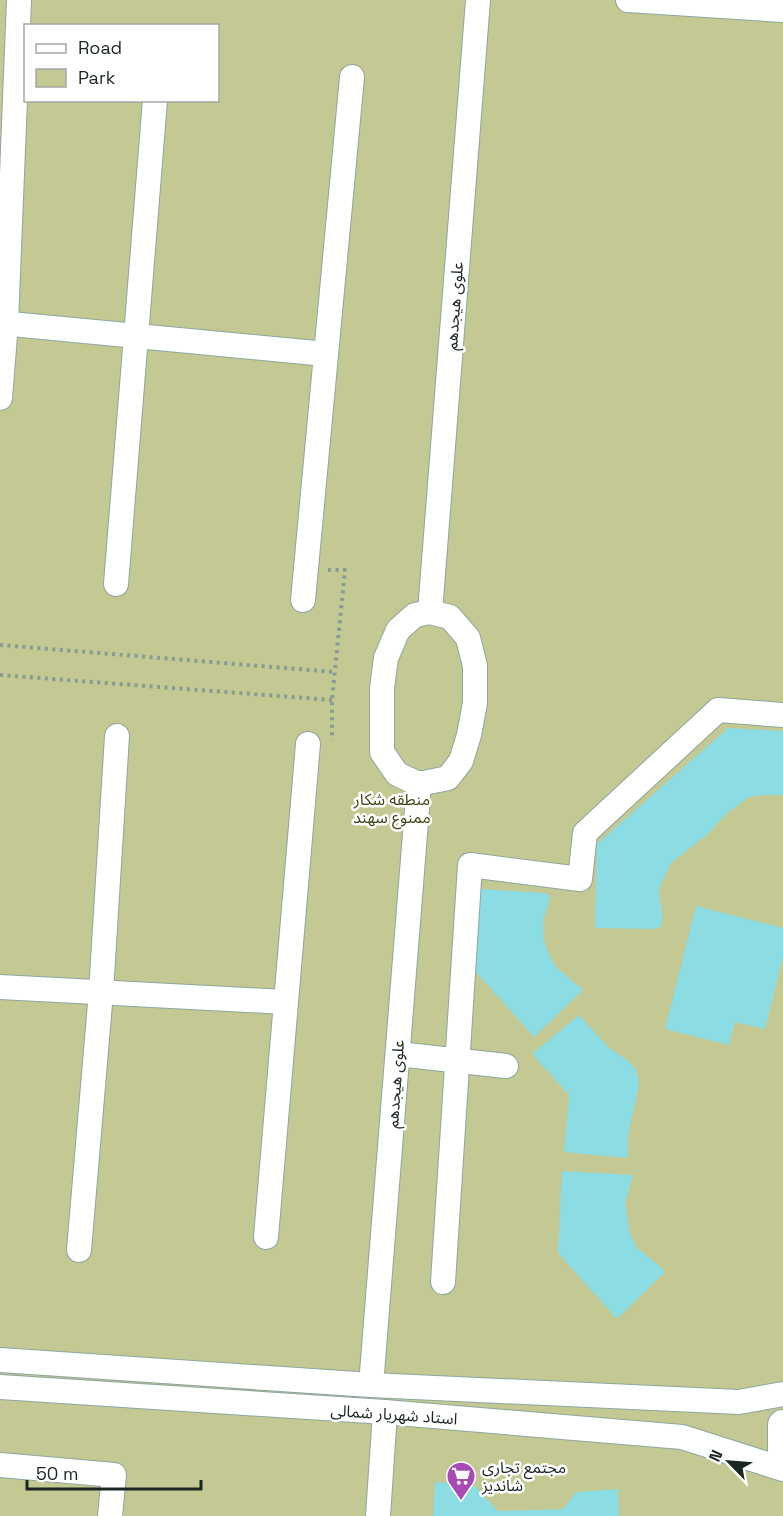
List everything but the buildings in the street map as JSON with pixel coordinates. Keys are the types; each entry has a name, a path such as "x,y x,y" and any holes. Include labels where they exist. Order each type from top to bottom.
{"main road":[{"path":"783,1425 783,1450"}],"street":[{"path":"0,398 19,0"},
{"name":"علوی هیجدهم","path":"430,612 478,0"},
{"path":"628,0 783,10"},
{"path":"303,600 352,77"},
{"path":"116,584 155,102"},
{"path":"3,323 326,354"},
{"path":"430,612 450,617 468,638 475,666 475,703 461,761 448,778 419,784 397,774 381,752 382,688 386,658 398,630 415,615 430,612"},
{"path":"443,1282 470,865 579,879 585,833 718,710 783,715"},
{"path":"79,1250 101,992 117,736"},
{"path":"266,1237 307,752"},
{"name":"علوی هیجدهم","path":"372,1385 419,784"},
{"path":"0,987 286,1002"},
{"path":"398,1054 506,1066"},
{"name":"استاد شهریار شمالی","path":"0,1360 372,1385 739,1402 783,1394"},
{"name":"استاد شهریار شمالی","path":"0,1387 385,1412 682,1437 783,1469"},
{"path":"378,1516 385,1412"},
{"path":"0,1465 114,1475 110,1516"}],"path":[{"path":"306,569 345,570 332,700 333,759 307,752"},
{"path":"0,645 335,672"},
{"path":"0,675 332,700"}],"green space":[{"name":"منطقه شکار ممنوع سهند","path":"0,0 783,0 783,1516 0,1516"}],"place":[{"name":"مجتمع تجاری شاندیز","path":"461,1502"}]}
